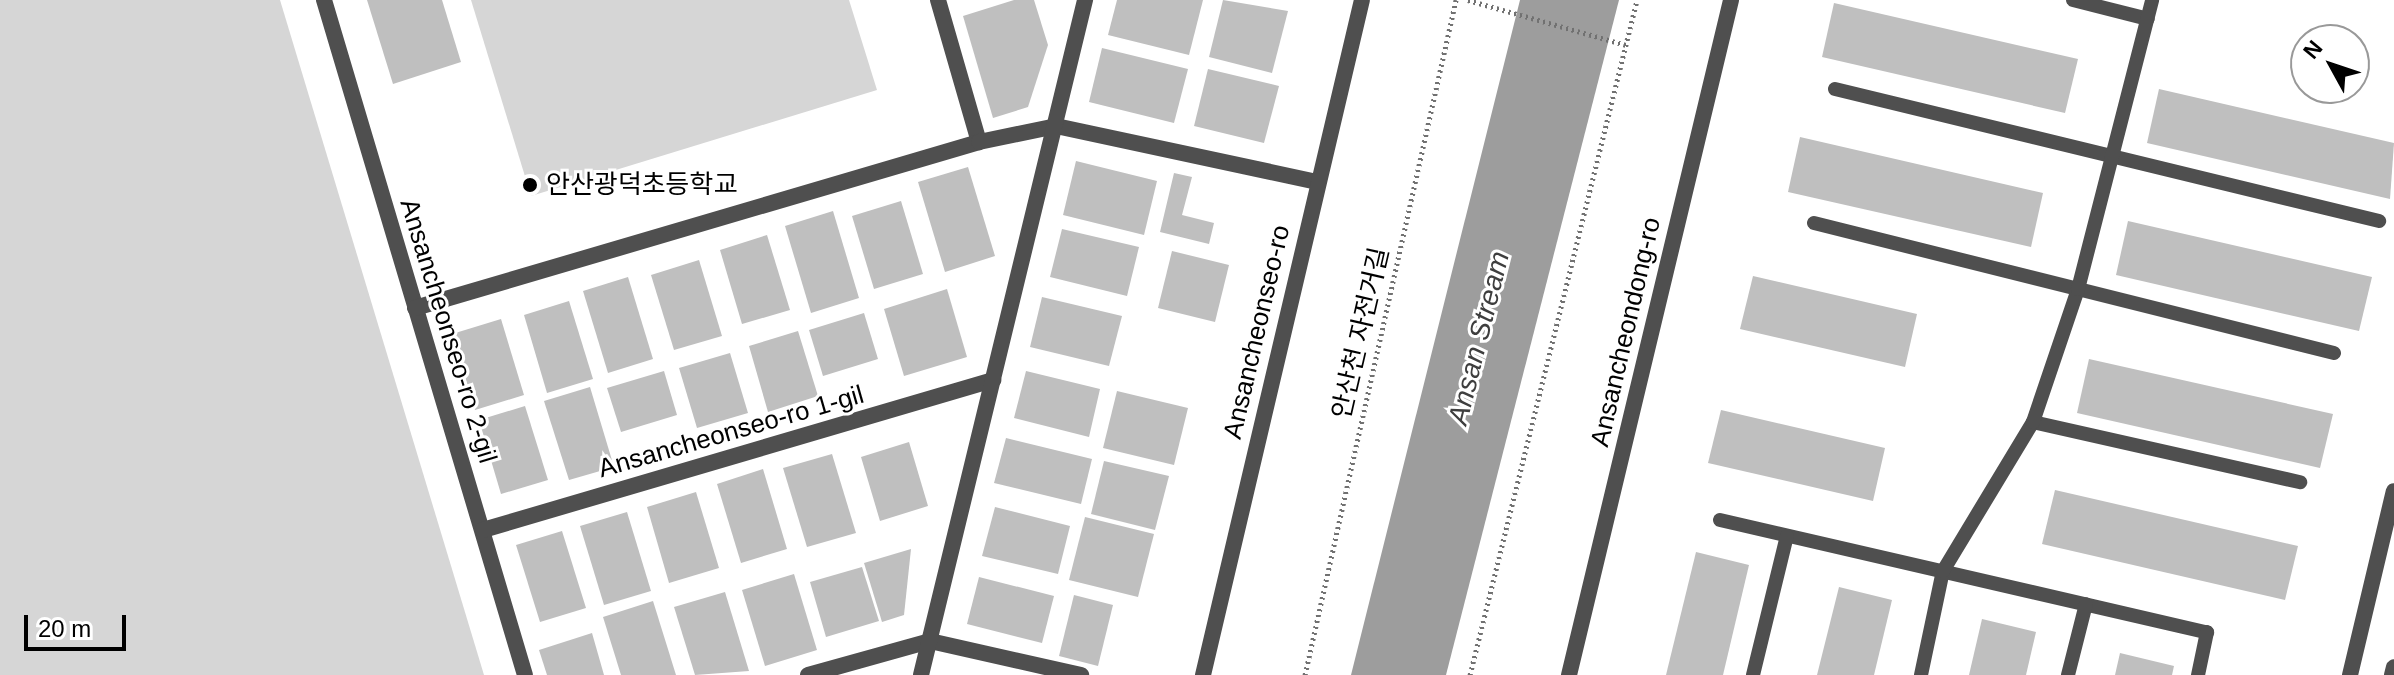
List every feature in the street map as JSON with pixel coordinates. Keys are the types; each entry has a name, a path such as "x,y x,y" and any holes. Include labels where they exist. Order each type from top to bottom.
{"street":[{"name":"Ansancheonseo-ro 2-gil","path":"324,0 525,675"},
{"path":"938,0 979,142"},
{"path":"921,675 1085,0"},
{"name":"Ansancheonseo-ro","path":"1203,675 1362,0"},
{"name":"Ansancheondong-ro","path":"1569,675 1731,0"},
{"path":"415,308 979,142 1056,126 1317,182"},
{"name":"Ansancheonseo-ro 1-gil","path":"483,530 993,380"},
{"path":"2350,675 2394,491"},
{"path":"808,675 930,641 1081,675"},
{"path":"2392,675 2394,667"}],"lane":[{"path":"2073,0 2148,19"},
{"path":"1921,675 1943,571 2033,422 2078,289 2152,0"},
{"path":"1835,89 2379,221"},
{"path":"1814,223 2334,353"},
{"path":"2033,422 2300,482"},
{"path":"1720,520 2207,632 2198,675"},
{"path":"1753,675 1787,536"},
{"path":"2068,675 2086,604"}],"path":[{"name":"안산천 자전거길","path":"1305,675 1456,0"},
{"path":"1468,0 1626,45"},
{"path":"1470,675 1637,0"}],"shaded area":[{"path":"0,0 280,0 484,675 0,675"},
{"path":"471,0 849,0 877,90 531,196"}],"water":[{"name":"Ansan Stream","path":"1520,0 1619,0 1446,675 1351,675"}],"building":[{"path":"367,0 442,0 461,62 393,84"},
{"path":"1014,0 1034,0 1048,45 1028,107 993,118 963,16"},
{"path":"1117,0 1203,0 1189,55 1108,35"},
{"path":"1223,0 1288,11 1272,73 1209,57"},
{"path":"1834,3 2078,59 2065,113 1822,57"},
{"path":"1102,48 1188,69 1174,123 1089,102"},
{"path":"1208,69 1279,86 1264,143 1194,126"},
{"path":"2159,89 2394,143 2390,199 2147,143"},
{"path":"1800,137 2043,193 2031,247 1788,192"},
{"path":"1076,161 1157,181 1144,235 1063,215"},
{"path":"968,167 995,256 945,272 918,182"},
{"path":"1174,173 1192,177 1182,215 1214,223 1209,244 1160,232"},
{"path":"901,201 923,274 874,289 852,216"},
{"path":"833,211 859,298 811,313 785,226"},
{"path":"2128,221 2372,277 2359,331 2116,275"},
{"path":"1062,229 1139,247 1127,296 1050,277"},
{"path":"767,235 790,310 742,324 720,250"},
{"path":"1172,251 1229,265 1215,322 1158,308"},
{"path":"699,260 722,336 674,350 651,275"},
{"path":"1753,276 1917,314 1905,367 1740,329"},
{"path":"628,277 653,359 608,373 583,291"},
{"path":"947,289 967,357 904,376 884,309"},
{"path":"1042,297 1122,316 1109,366 1030,347"},
{"path":"569,301 593,379 547,393 524,315"},
{"path":"864,313 878,359 823,376 809,330"},
{"path":"501,319 524,395 475,410 452,334"},
{"path":"798,331 818,396 768,412 749,346"},
{"path":"730,353 748,413 697,428 679,368"},
{"path":"2089,359 2333,414 2320,468 2077,413"},
{"path":"664,371 677,415 621,432 607,388"},
{"path":"1026,371 1100,389 1089,437 1014,418"},
{"path":"590,387 614,467 569,480 544,401"},
{"path":"1117,391 1188,408 1174,465 1103,448"},
{"path":"525,406 548,480 501,494 479,420"},
{"path":"1721,410 1885,448 1873,501 1708,463"},
{"path":"1006,438 1092,459 1081,504 994,483"},
{"path":"909,442 928,506 880,521 861,457"},
{"path":"832,454 856,533 807,547 783,468"},
{"path":"1104,461 1169,476 1155,530 1091,514"},
{"path":"763,469 787,549 741,563 717,484"},
{"path":"2055,490 2298,546 2285,600 2042,544"},
{"path":"696,492 719,568 669,583 647,507"},
{"path":"995,507 1070,526 1058,574 982,556"},
{"path":"627,512 651,591 604,605 580,526"},
{"path":"1085,517 1154,534 1138,597 1069,580"},
{"path":"562,531 586,608 540,622 516,545"},
{"path":"911,549 904,615 882,622 864,563"},
{"path":"1696,552 1749,565 1723,675 1666,675"},
{"path":"862,567 879,621 826,637 810,582"},
{"path":"794,574 817,650 765,666 742,590"},
{"path":"979,577 1054,596 1042,643 967,624"},
{"path":"1839,587 1892,600 1874,675 1817,675"},
{"path":"725,592 749,671 695,675 674,607"},
{"path":"1074,595 1113,605 1098,666 1059,656"},
{"path":"653,601 676,675 621,675 603,617"},
{"path":"1982,619 2036,632 2026,675 1969,675"},
{"path":"592,633 604,675 547,675 539,650"},
{"path":"2120,653 2174,666 2172,675 2115,675"}],"place":[{"name":"안산광덕초등학교","path":"530,185"}]}
